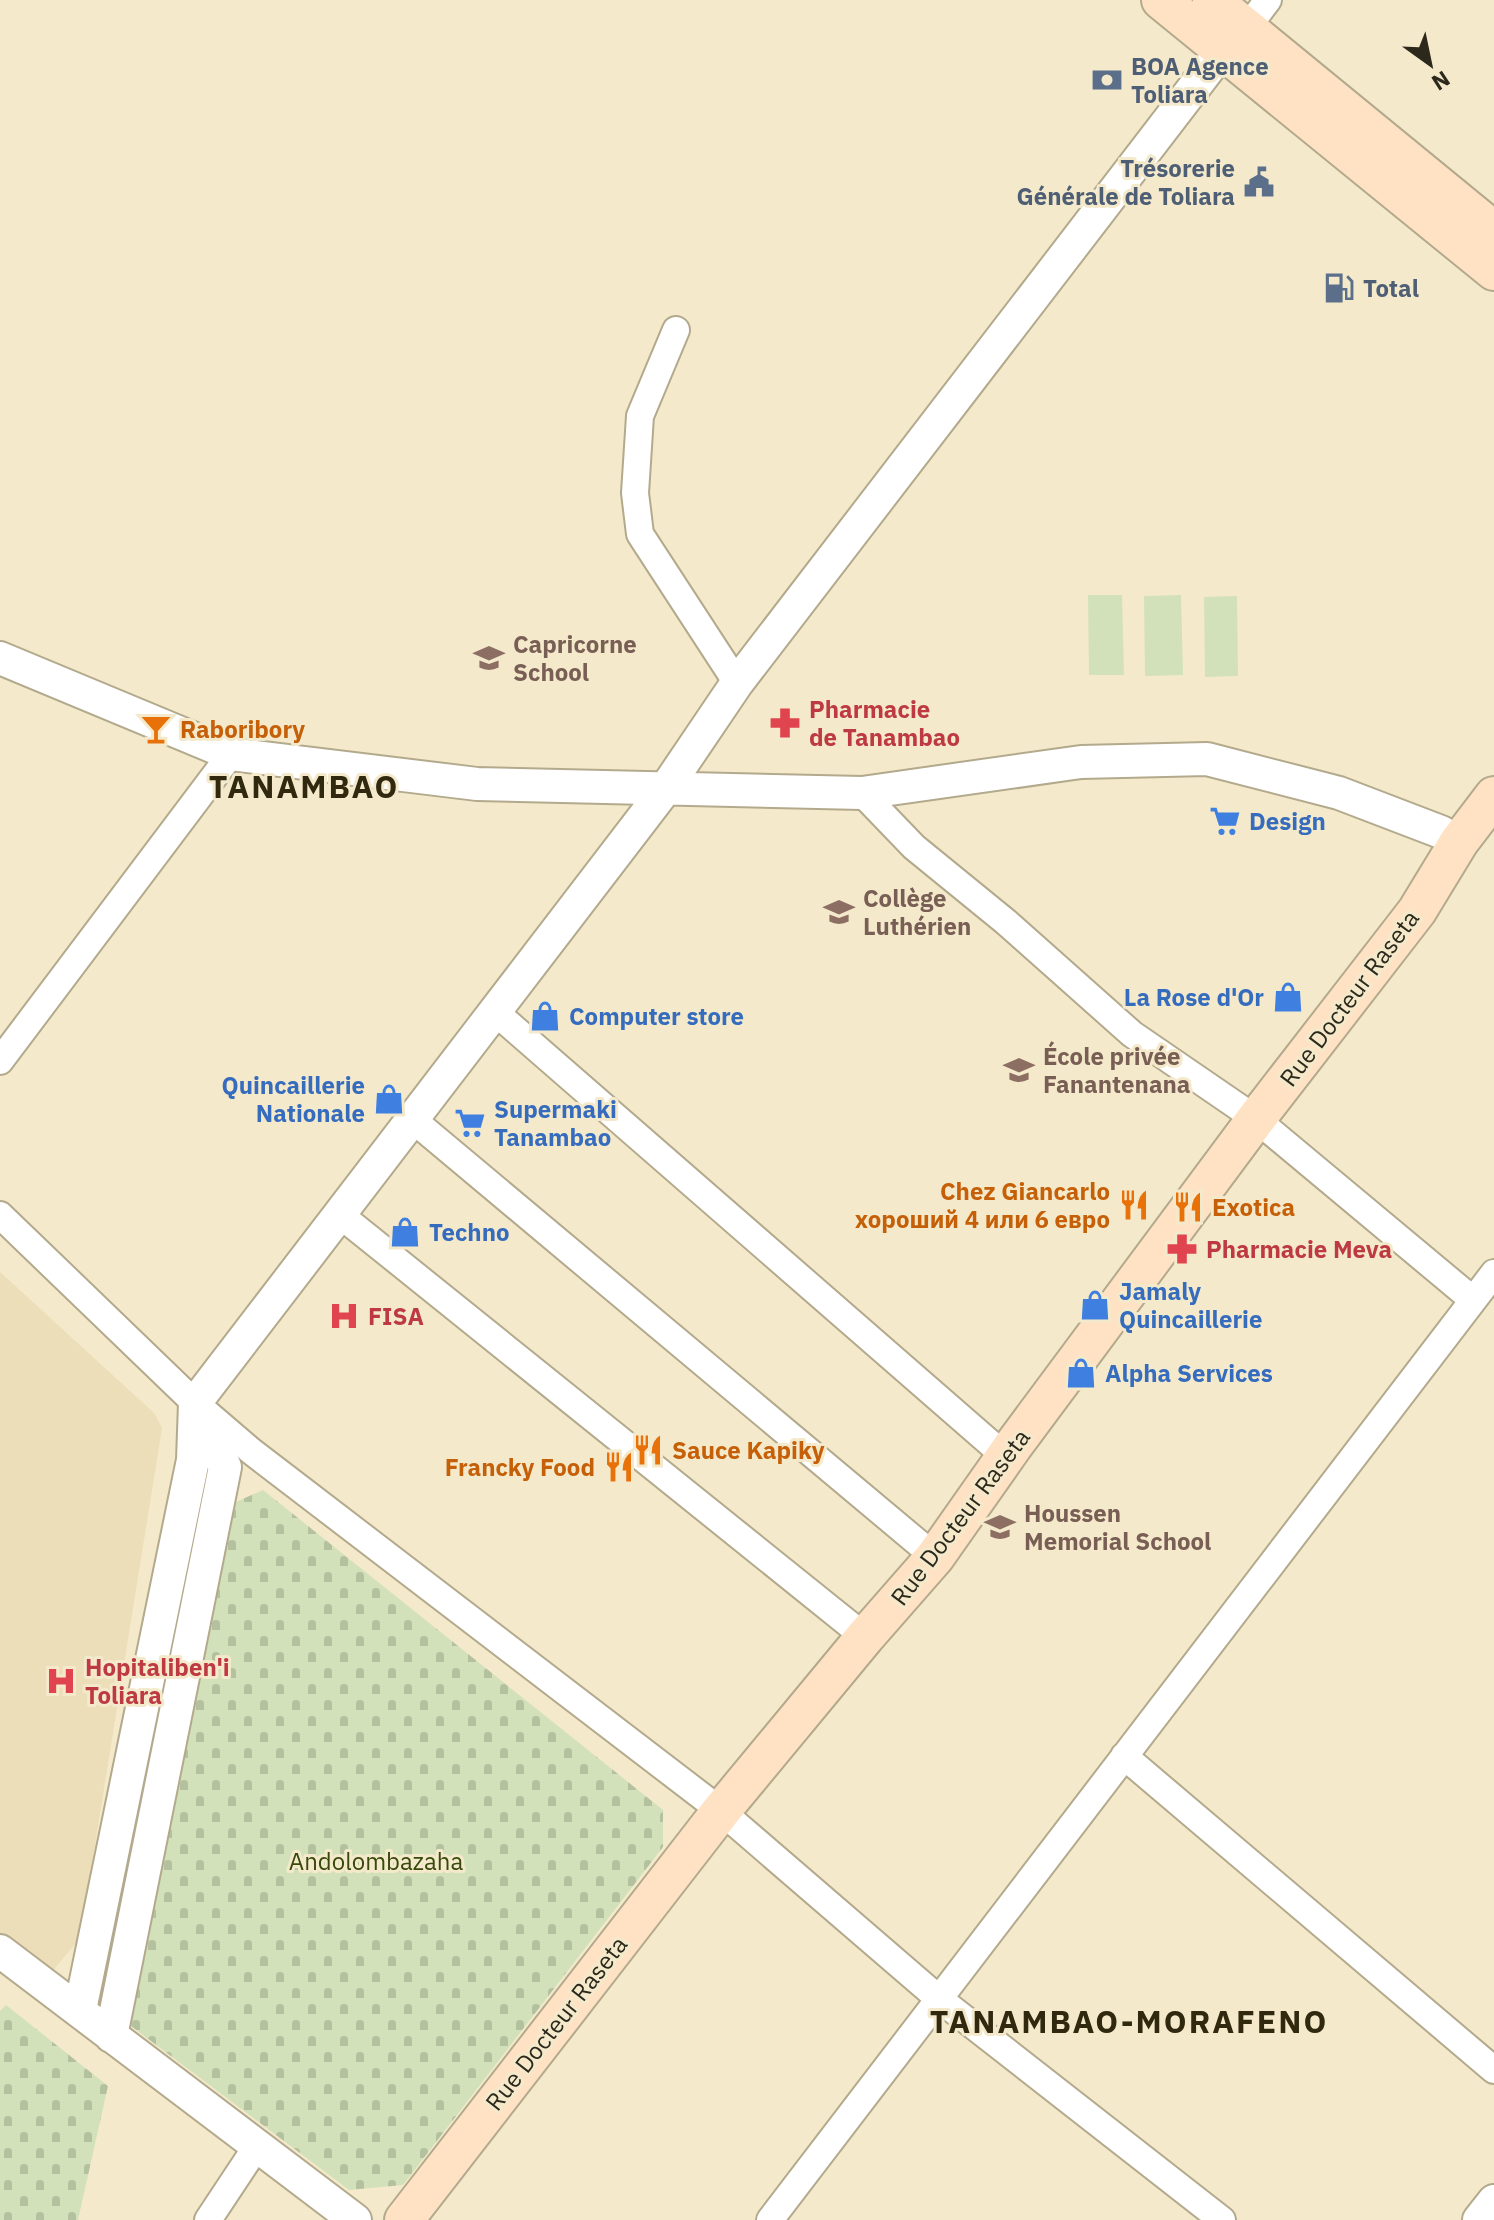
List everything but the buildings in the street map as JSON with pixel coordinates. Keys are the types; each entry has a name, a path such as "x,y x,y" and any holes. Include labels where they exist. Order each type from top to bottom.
{"main road":[{"path":"1161,0 1245,27 1494,271"},
{"path":"1212,0 1494,231"},
{"name":"Rue Docteur Raseta","path":"404,2220 721,1811 935,1557 1256,1119 1417,911 1459,842 1494,796"}],"street":[{"path":"80,2010 193,1460 195,1403 666,788 737,683 1245,27"},
{"path":"676,330 640,416 635,493 640,534 737,683"},
{"path":"0,658 231,754 477,784 862,793 1081,762 1207,759 1339,793 1441,832 1459,842"},
{"path":"0,1061 231,754"},
{"path":"862,793 914,847 1006,922 1132,1034 1256,1119 1473,1300"},
{"path":"494,1011 1006,1457"},
{"path":"412,1119 935,1557"},
{"path":"339,1214 865,1637"},
{"path":"0,1215 195,1403 251,1451 721,1811 938,1998 1222,2220"},
{"path":"770,2220 1494,1273"},
{"path":"111,2036 225,1467 195,1403"},
{"path":"1124,1756 1494,2070"},
{"path":"0,1951 355,2220"},
{"path":"208,2220 257,2146"},
{"path":"1479,2220 1494,2201"}],"shaded area":[{"name":"Hopitaliben'i Toliara","path":"0,1272 154,1413 162,1428 80,1938 50,1974 0,1935"}],"green space":[{"path":"1088,595 1122,595 1124,675 1089,675"},
{"path":"1181,595 1183,675 1145,676 1144,596"},
{"path":"1237,596 1238,676 1205,677 1204,597"},
{"name":"Andolombazaha","path":"263,1490 663,1810 663,1847 403,2185 349,2190 119,2017 227,1506"},
{"path":"6,2005 108,2086 78,2220 0,2220 0,2011"}],"place":[{"name":"BOA Agence Toliara","path":"1107,80"},
{"name":"Trésorerie Générale de Toliara","path":"1259,182"},
{"name":"Total","path":"1339,288"},
{"name":"Capricorne School","path":"489,658"},
{"name":"Pharmacie de Tanambao","path":"785,723"},
{"name":"Raboribory","path":"156,729"},
{"name":"Design","path":"1225,821"},
{"name":"Collège Luthérien","path":"839,912"},
{"name":"La Rose d'Or","path":"1288,997"},
{"name":"Computer store","path":"545,1016"},
{"name":"École privée Fanantenana","path":"1019,1070"},
{"name":"Quincaillerie Nationale","path":"389,1099"},
{"name":"Supermaki Tanambao","path":"470,1123"},
{"name":"Chez Giancarlo хороший 4 или 6 евро","path":"1134,1205"},
{"name":"Exotica","path":"1188,1207"},
{"name":"Techno","path":"405,1232"},
{"name":"Pharmacie Meva","path":"1182,1249"},
{"name":"Jamaly Quincaillerie","path":"1095,1305"},
{"name":"FISA","path":"344,1316"},
{"name":"Alpha Services","path":"1081,1373"},
{"name":"Sauce Kapiky","path":"648,1450"},
{"name":"Francky Food","path":"619,1467"},
{"name":"Houssen Memorial School","path":"1000,1527"},
{"name":"Hopitaliben'i Toliara","path":"61,1681"}],"district":[{"name":"TANAMBAO","path":"304,786"},
{"name":"TANAMBAO-MORAFENO","path":"1129,2021"}]}
